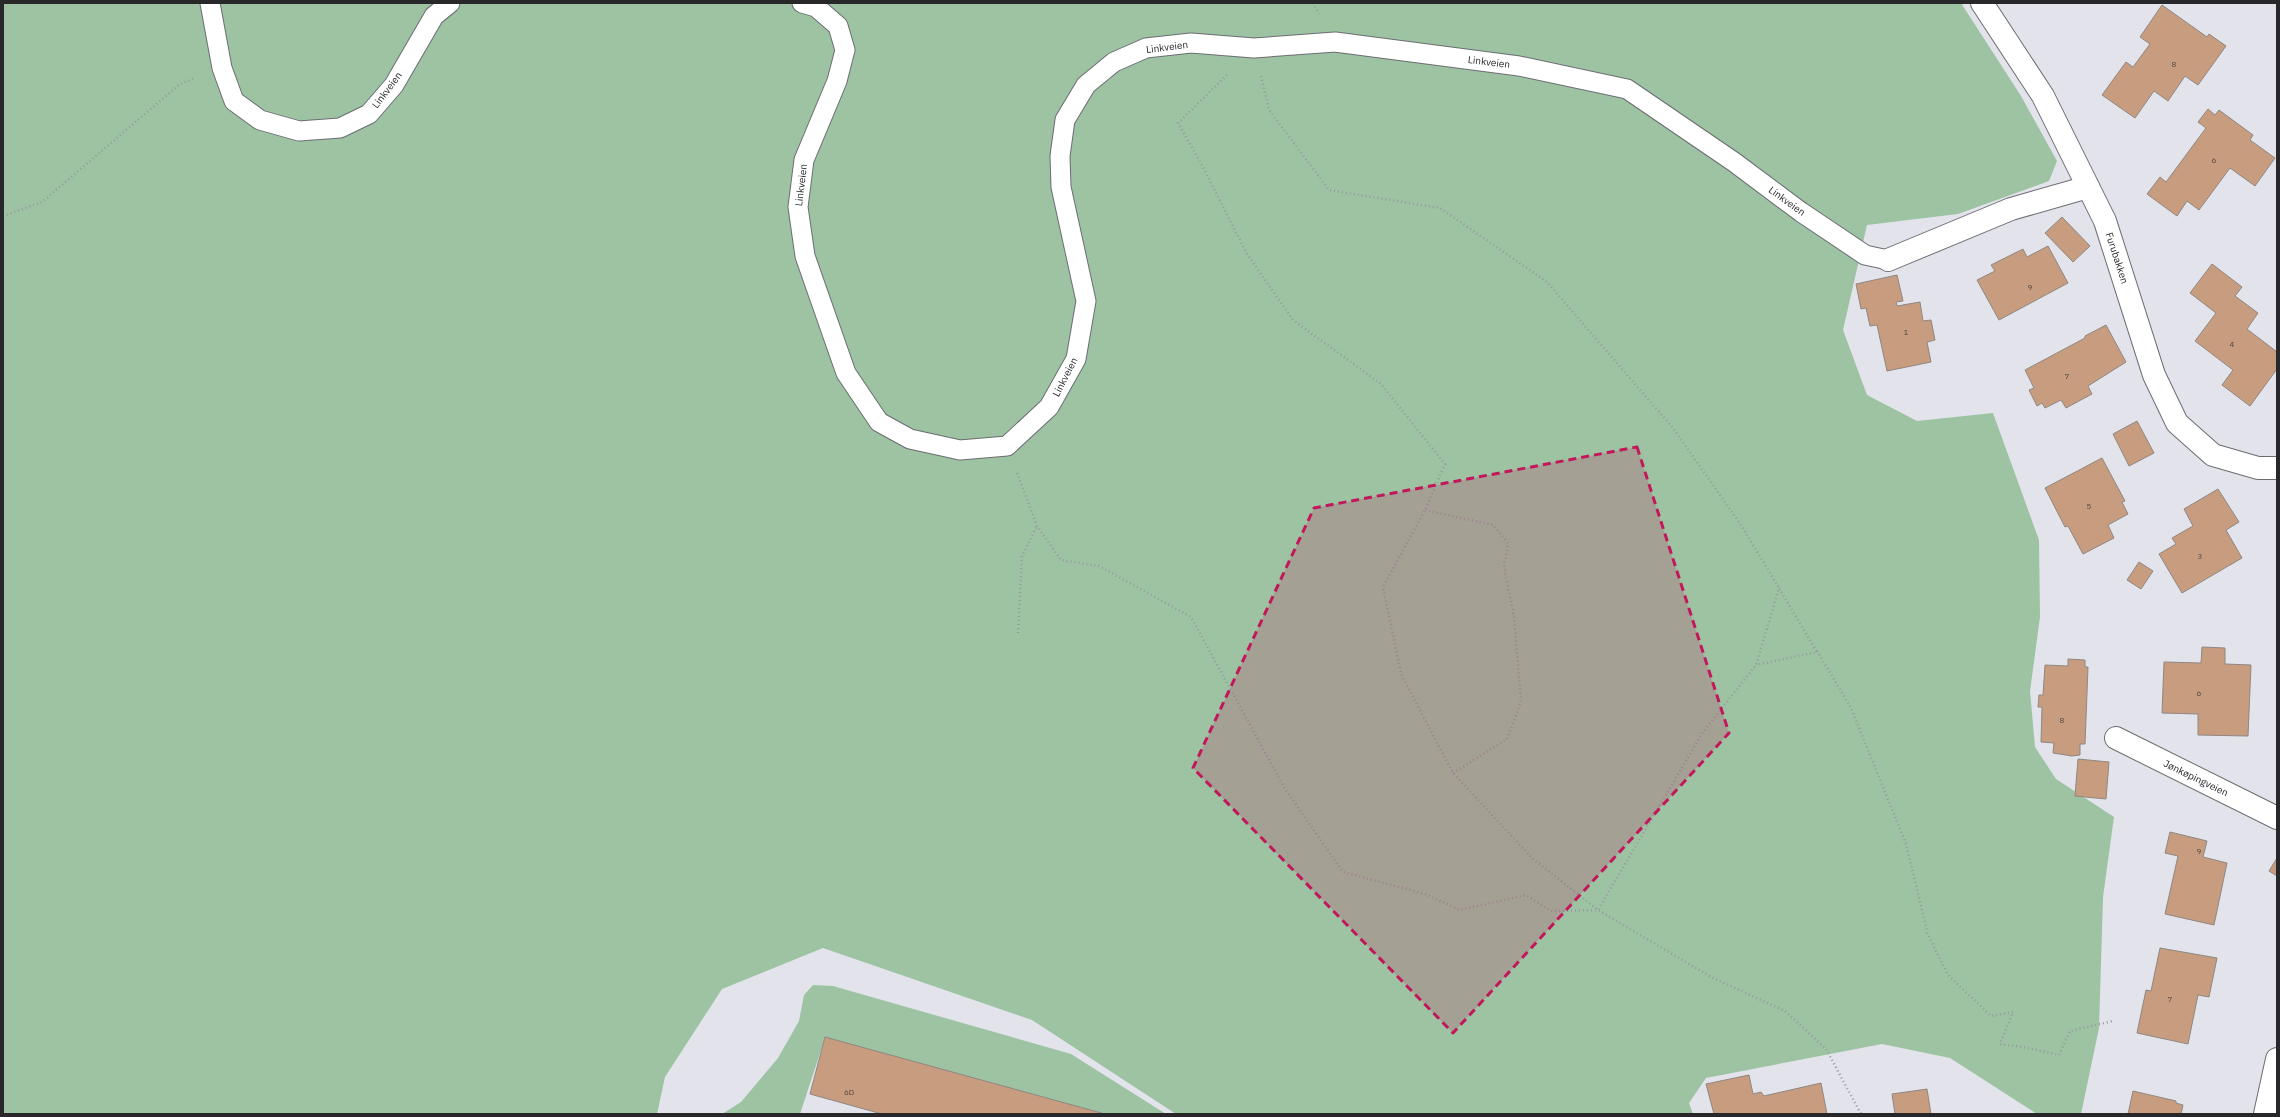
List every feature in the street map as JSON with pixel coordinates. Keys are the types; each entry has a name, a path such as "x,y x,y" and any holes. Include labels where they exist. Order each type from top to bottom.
{"street":[{"name":"Furubakken","path":"1982,3 2043,96 2105,220 2154,375 2177,423 2213,455 2258,468 2277,468"},
{"name":"Linkveien","path":"1888,260 2011,209 2088,187"},
{"name":"Jønkøpingveien","path":"2116,738 2277,818"},
{"path":"2265,1114 2277,1059"}],"lane":[{"name":"Linkveien","path":"210,3 222,68 234,101 260,120 300,131 340,128 369,114 394,85 434,16 450,3"},
{"name":"Linkveien","path":"802,3 816,7 838,26 845,50 837,81 804,160 798,207 805,256 846,372 878,422 910,439 960,450 1007,446 1049,407 1076,359 1086,301 1061,187 1060,156 1065,120 1086,85 1114,62 1146,48 1191,43 1254,48 1335,42 1519,66 1628,89 1865,255 1888,260"}],"path":[{"path":"1254,48 1178,123 1204,169 1246,254 1293,320 1381,384 1445,464 1425,510 1384,587 1400,674 1453,773 1532,858 1598,910 1711,977 1785,1011 1826,1049 1861,1114"},
{"path":"1254,48 1268,110 1329,190 1440,208 1547,282 1673,428 1741,526 1852,708 1906,844 1928,935 1948,975 1991,1016 2013,1012 2000,1044 2023,1047 2059,1055 2070,1031 2112,1021"},
{"path":"3,216 42,202 180,84 222,68"},
{"path":"1007,446 1037,526 1061,560 1099,566 1192,617 1285,789 1343,872 1425,894 1460,910 1526,895 1551,911 1598,910"},
{"path":"1425,510 1493,525 1508,543 1504,567 1514,616 1521,701 1507,739 1453,773"},
{"path":"1018,633 1022,556 1037,526"},
{"path":"1598,910 1703,732 1756,665 1779,588"},
{"path":"1756,665 1817,652"}],"highlighted area":[{"path":"1637,447 1729,733 1453,1033 1193,768 1314,508"}],"green space":[{"path":"3,3 1961,3 2021,96 2057,161 2049,181 1958,214 1867,225 1843,330 1867,395 1917,421 1993,413 2039,540 2040,617 2030,691 2035,747 2056,779 2114,817 2103,897 2099,1028 2081,1114 2037,1114 1950,1058 1882,1044 1706,1078 1689,1103 1693,1114 1176,1114 1032,1020 823,948 722,989 665,1077 657,1114 3,1114"},
{"path":"813,985 833,986 1071,1054 1166,1114 1104,1114 825,1038 800,1114 722,1114 741,1102 778,1058 799,1021 804,995"}],"building":[{"path":"2162,5 2207,37 2209,34 2226,46 2198,85 2185,76 2168,101 2154,91 2135,118 2102,95 2126,62 2133,67 2150,44 2140,37"},
{"path":"2208,109 2215,115 2219,110 2253,135 2250,140 2275,158 2255,186 2230,168 2199,210 2187,201 2177,216 2147,194 2160,177 2166,182 2206,128 2198,122"},
{"path":"2062,217 2090,246 2073,262 2045,233"},
{"path":"2048,246 2068,283 1999,320 1977,280 1995,271 1991,265 2023,249 2027,257"},
{"path":"2212,264 2242,287 2235,296 2258,313 2247,329 2277,352 2277,369 2250,406 2222,385 2233,370 2195,341 2216,313 2190,293"},
{"path":"1897,275 1903,301 1896,302 1897,306 1920,302 1923,321 1931,320 1935,340 1927,342 1931,362 1887,371 1877,325 1870,326 1866,308 1861,309 1856,284"},
{"path":"2106,325 2126,362 2088,386 2092,394 2066,408 2061,400 2045,408 2042,403 2037,406 2029,390 2034,388 2025,370"},
{"path":"2137,421 2154,453 2129,466 2113,434"},
{"path":"2102,458 2125,501 2122,502 2128,514 2108,525 2114,538 2083,554 2068,526 2065,527 2045,488"},
{"path":"2218,489 2239,522 2226,530 2242,558 2182,593 2159,554 2176,544 2172,538 2193,526 2184,509"},
{"path":"2139,562 2153,571 2141,589 2127,580"},
{"path":"2202,647 2225,648 2225,664 2251,665 2248,736 2198,735 2198,714 2162,713 2164,662 2201,663"},
{"path":"2068,659 2085,660 2085,667 2088,667 2085,744 2080,744 2080,755 2072,756 2053,753 2054,743 2041,742 2042,707 2038,707 2039,695 2043,695 2045,665 2068,666"},
{"path":"2078,759 2109,762 2106,799 2075,796"},
{"path":"2170,832 2207,841 2203,857 2227,863 2214,925 2165,914 2178,856 2165,853"},
{"path":"2277,858 2277,876 2269,871"},
{"path":"2160,948 2217,958 2209,997 2198,995 2188,1044 2137,1033 2146,990 2151,991"},
{"path":"825,1037 1105,1114 882,1114 810,1094"},
{"path":"1749,1075 1753,1094 1761,1092 1764,1096 1821,1083 1827,1114 1714,1114 1706,1084"},
{"path":"1927,1089 1931,1114 1895,1114 1892,1094"},
{"path":"2133,1091 2176,1101 2176,1103 2183,1105 2181,1114 2128,1114"}]}
